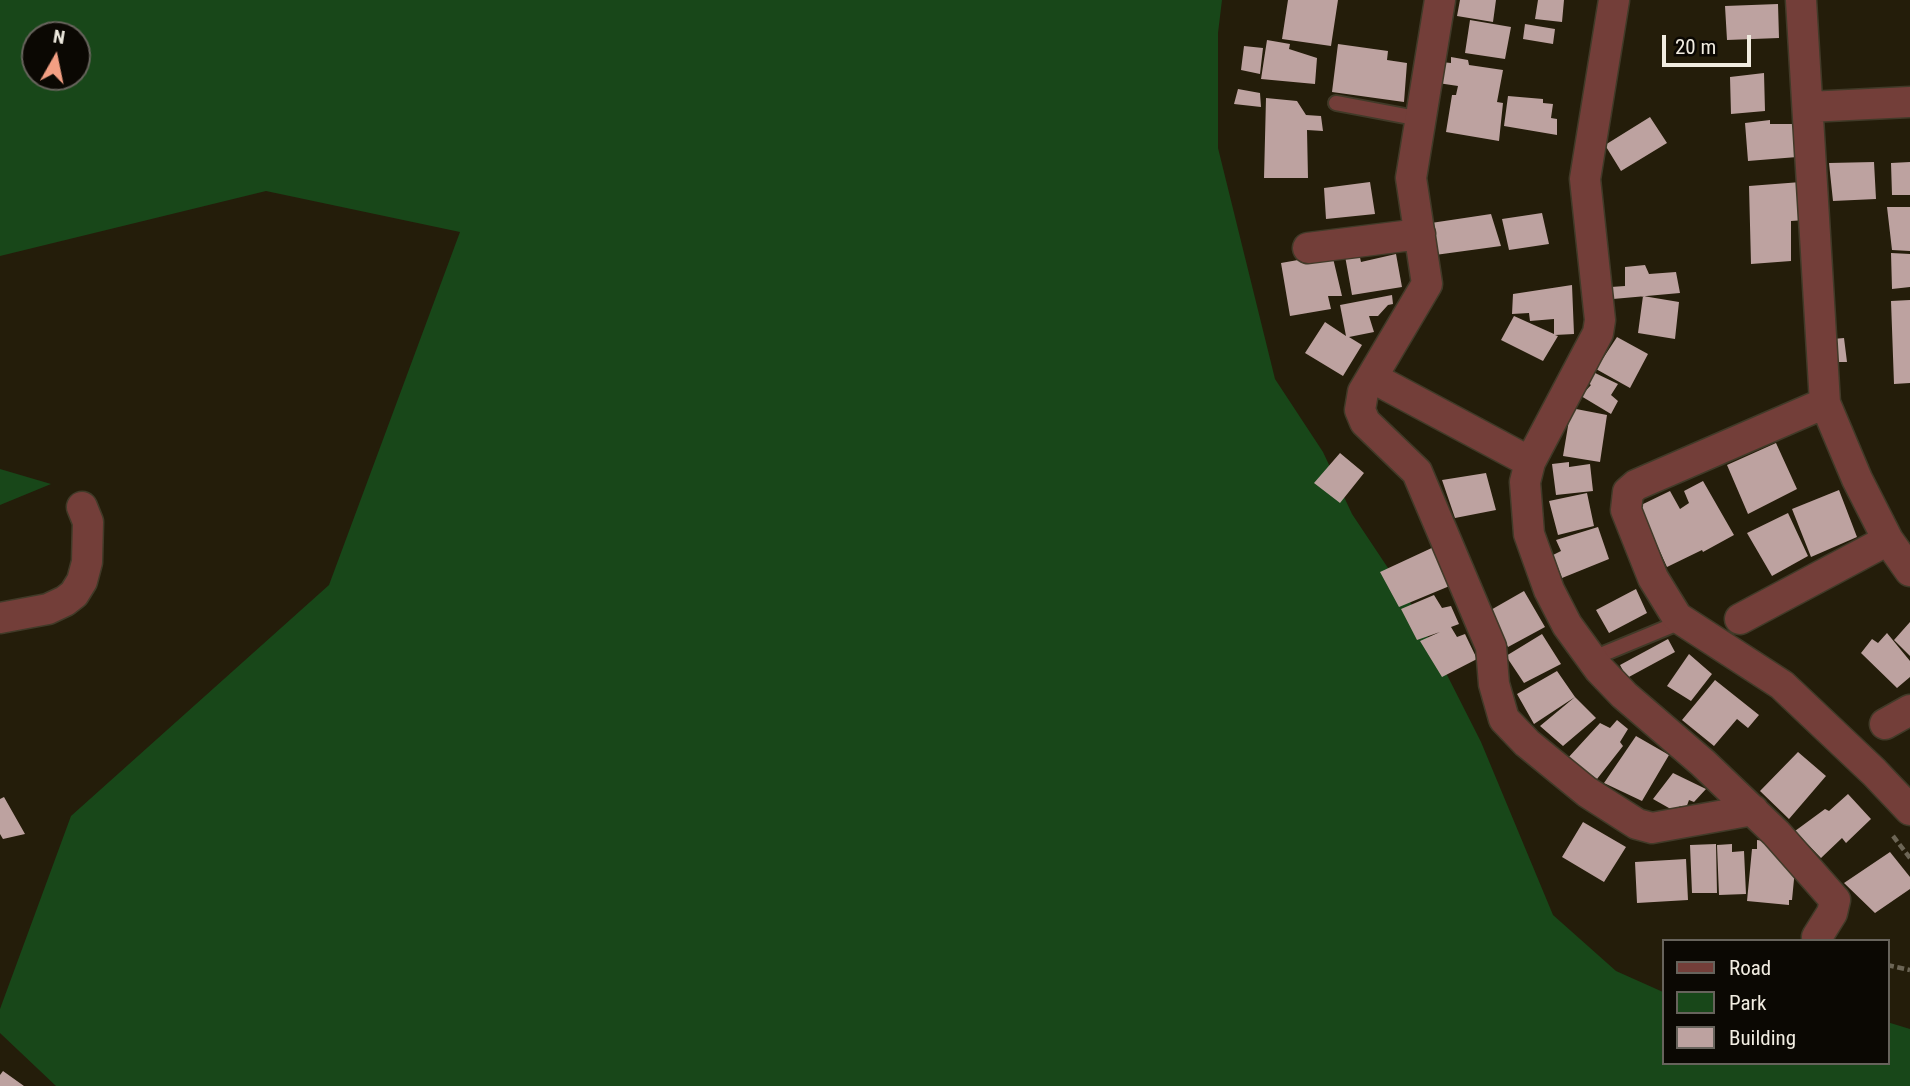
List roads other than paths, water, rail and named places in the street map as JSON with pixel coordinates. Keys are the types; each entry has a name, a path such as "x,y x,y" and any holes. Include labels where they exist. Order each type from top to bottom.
{"street":[{"path":"1440,0 1411,178 1427,284 1363,392 1360,410 1364,422 1417,472 1491,647 1494,684 1504,719 1527,743 1587,792 1637,824 1652,828 1753,810"},
{"path":"1614,0 1585,180 1600,320 1598,333 1530,462 1525,482 1529,534 1549,590 1567,625 1591,659 1624,695 1753,810 1835,900 1821,939"},
{"path":"1801,0 1825,403 1857,479 1896,540 1910,572"},
{"path":"1808,107 1910,102"},
{"path":"1308,248 1420,234"},
{"path":"1373,378 1530,462"},
{"path":"1825,403 1636,485 1628,492 1626,510 1653,578 1677,617 1783,685 1910,810"},
{"path":"0,618 48,608 74,594 82,581 87,562 88,522 82,507"},
{"path":"1740,618 1896,540"}],"lane":[{"path":"1336,103 1421,119"},
{"path":"1591,659 1684,621"}]}
